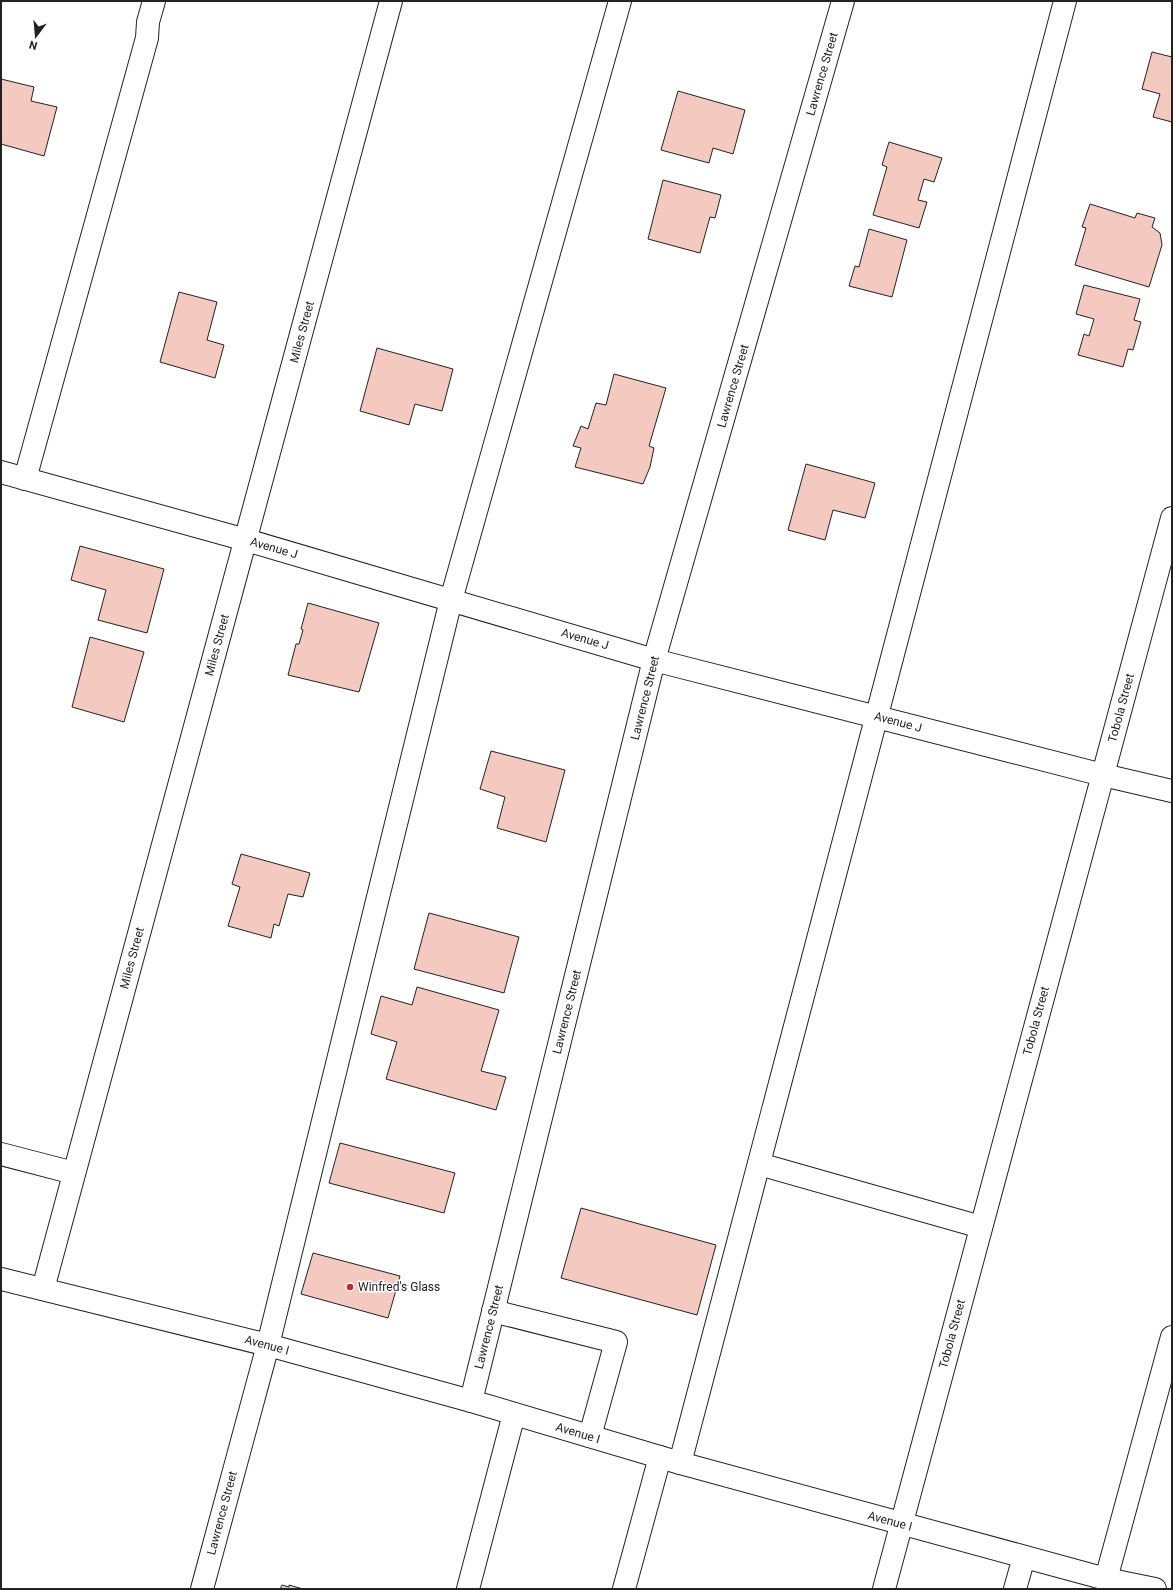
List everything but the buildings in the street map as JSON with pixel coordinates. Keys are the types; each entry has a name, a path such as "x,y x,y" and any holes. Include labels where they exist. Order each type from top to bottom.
{"street":[{"path":"25,479 147,38 148,22 154,1"},
{"name":"Miles Street","path":"43,1289 391,1"},
{"name":"Lawrence Street","path":"202,1589 268,1344 451,600 620,1"},
{"name":"Lawrence Street","path":"471,1401 654,660 843,1"},
{"path":"680,1463 1065,1"},
{"name":"Avenue J","path":"1,472 246,540 654,660 1103,775 1172,791"},
{"name":"Tobola Street","path":"884,1589 1172,518"},
{"path":"1,1154 74,1173"},
{"path":"759,1164 981,1227"},
{"name":"Avenue I","path":"1,1279 268,1344 471,1401 680,1463 1106,1579 1155,1589"},
{"path":"493,1311 616,1342 590,1436"},
{"path":"1106,1579 1172,1337"},
{"path":"468,1589 514,1414"},
{"path":"624,1589 660,1457"},
{"path":"1015,1589 1024,1557"}],"place":[{"name":"Winfred's Glass","path":"350,1287"}]}
